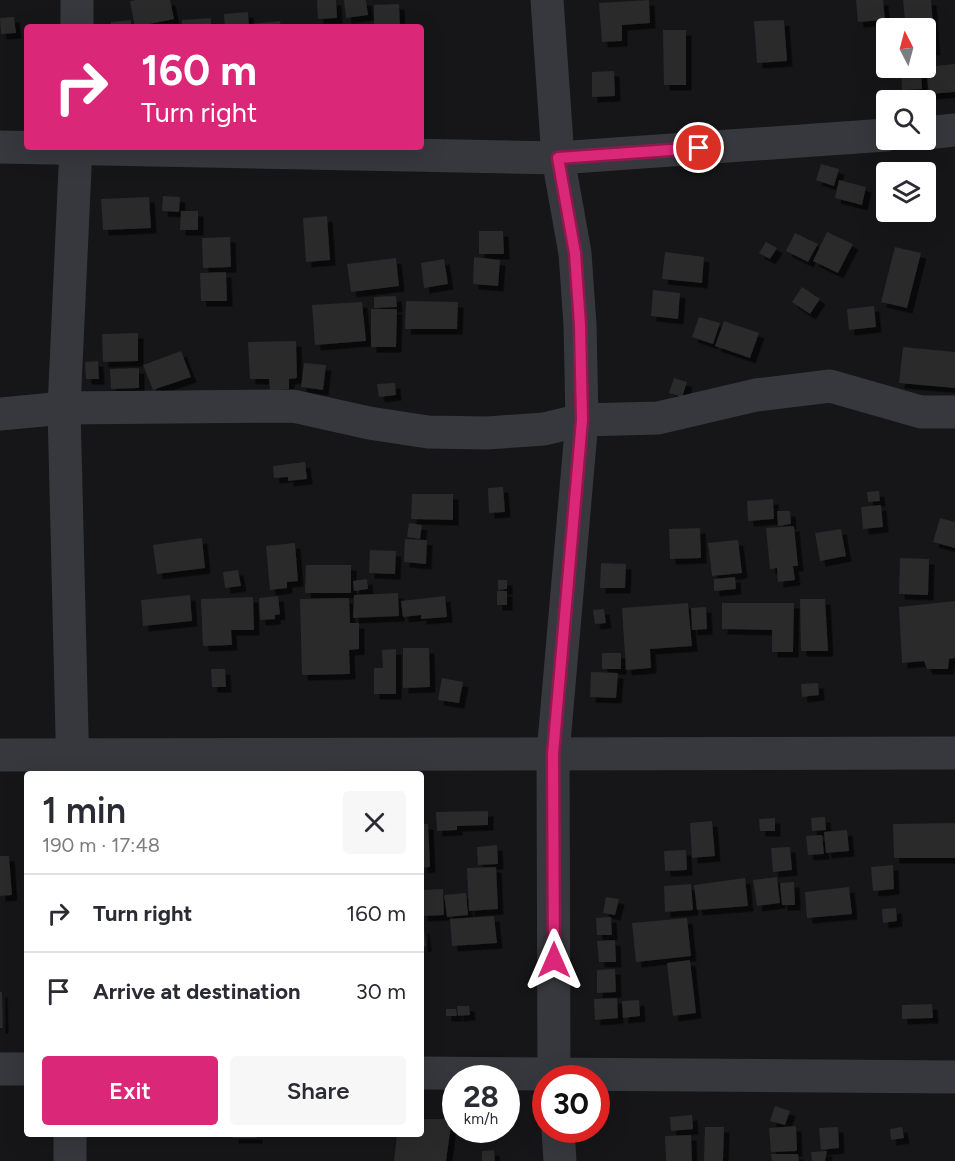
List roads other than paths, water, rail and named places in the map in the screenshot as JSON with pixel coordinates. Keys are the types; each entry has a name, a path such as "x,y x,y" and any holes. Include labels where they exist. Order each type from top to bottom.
{"street":[{"path":"77,0 77,24"},
{"path":"547,0 558,158 575,253 580,325 582,420 553,754 554,1065"},
{"path":"936,131 955,130"},
{"path":"172,150 558,158 876,136"},
{"path":"0,147 24,147"},
{"path":"73,764 64,408 76,150"},
{"path":"0,414 64,408 292,406 369,423 428,432 487,433 544,429 582,420 658,418 756,395 830,386 921,412 955,412"},
{"path":"0,755 73,764 553,754 955,753"},
{"path":"0,1069 24,1069"},
{"path":"424,1072 532,1075"},
{"path":"610,1076 955,1077"},
{"path":"70,1137 70,1161"},
{"path":"559,1143 560,1161"}]}
